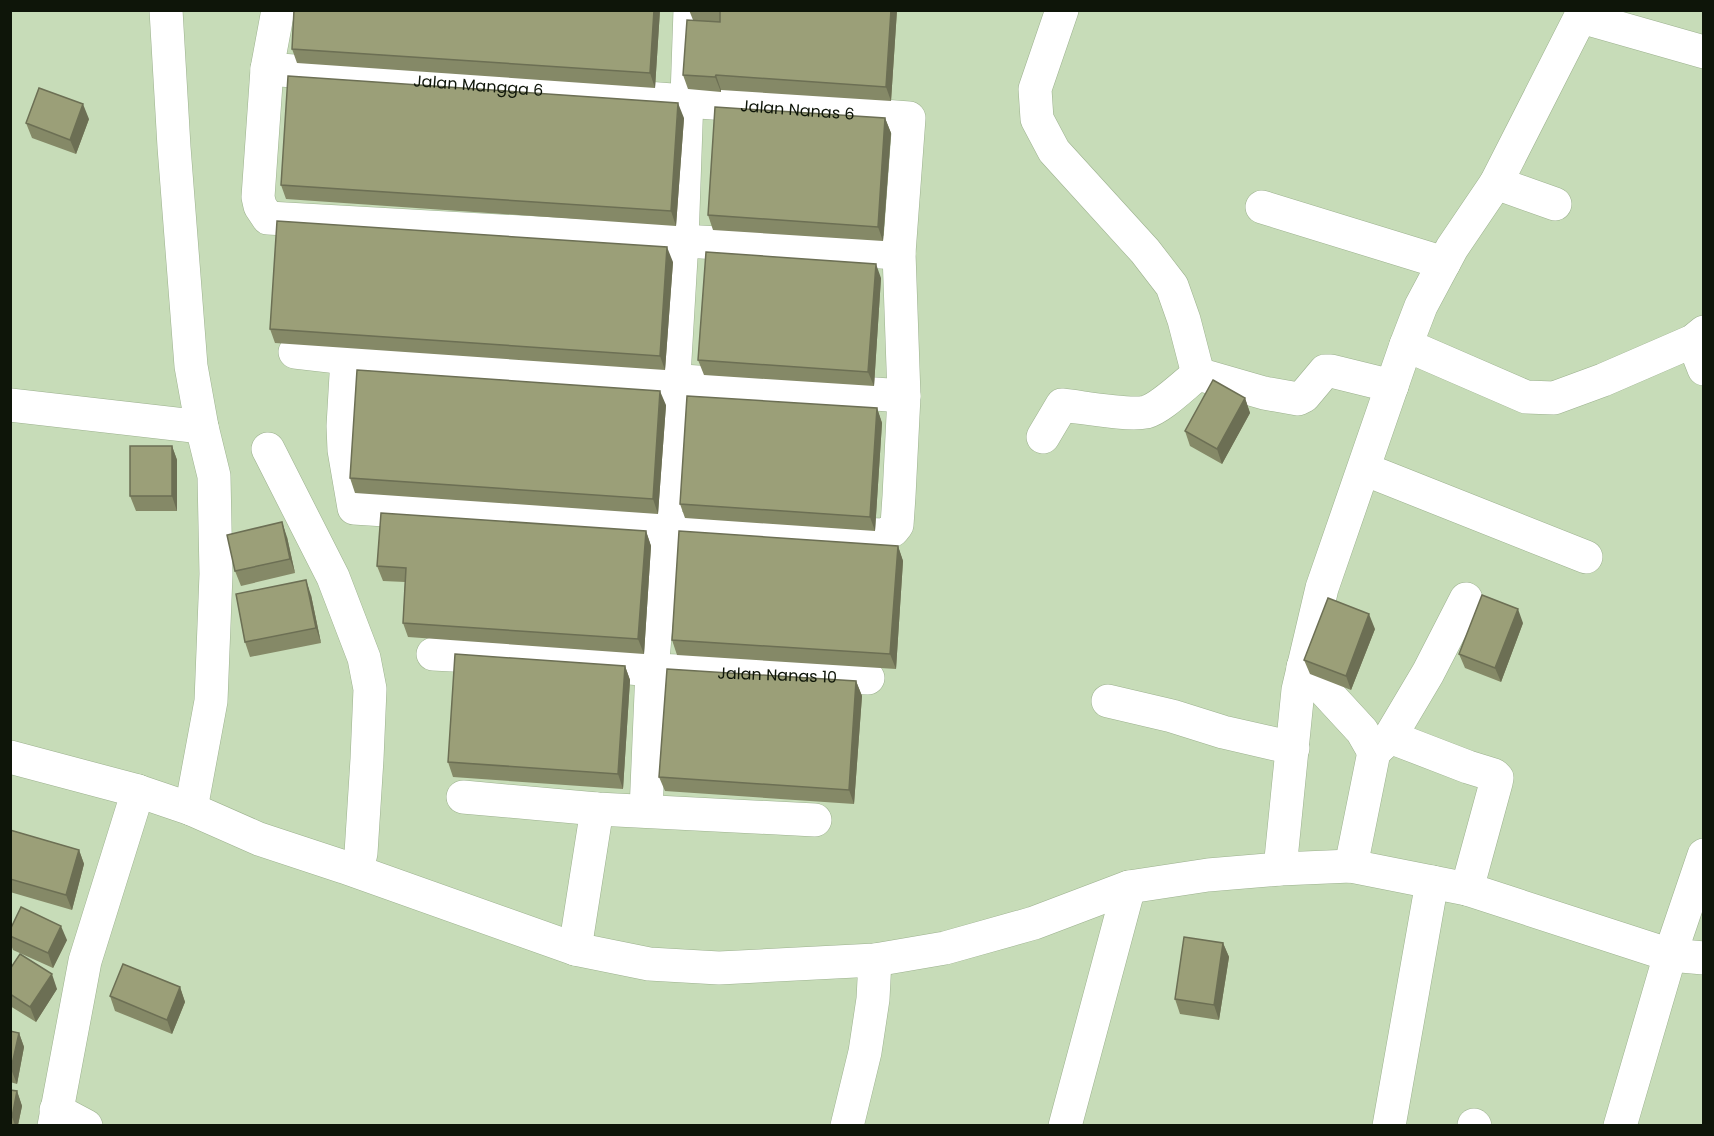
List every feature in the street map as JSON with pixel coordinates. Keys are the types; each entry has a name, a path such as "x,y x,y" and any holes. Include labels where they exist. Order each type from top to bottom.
{"street":[{"path":"166,10 190,359 202,427 214,476 216,574 211,701 191,810"},
{"path":"278,10 267,69 258,197 260,206 268,218 899,253 904,396 897,525 884,535 869,535 664,528 354,508 344,450 347,358"},
{"path":"646,811 652,670 664,528 682,242 690,10"},
{"path":"1062,10 1035,89 1037,119 1054,151 1145,251 1172,286 1184,320 1198,374"},
{"path":"1280,869 1298,690 1322,588 1406,345 1422,306 1444,263 1496,183 1582,14 1704,52"},
{"name":"Jalan Mangga 6","path":"267,69 688,102"},
{"name":"Jalan Nanas 6","path":"688,102 909,118 899,253"},
{"path":"1496,183 1555,204"},
{"path":"1262,207 1444,263"},
{"path":"1406,345 1526,397 1554,398 1700,348"},
{"path":"295,352 347,358 904,396"},
{"path":"1198,374 1289,398 1302,398 1325,371 1392,386"},
{"path":"1043,437 1062,405 1131,413 1145,412 1164,402 1198,374"},
{"path":"10,405 202,427"},
{"path":"268,449 333,577 364,658 370,689 361,853 357,871"},
{"path":"1364,469 1586,557"},
{"path":"1351,866 1382,745 1428,673 1466,600"},
{"name":"Jalan Nanas 10","path":"433,654 532,659 652,670 868,678"},
{"path":"1303,667 1362,731 1382,745 1493,774 1497,778 1467,889"},
{"path":"1108,701 1293,748"},
{"path":"10,758 138,791 191,810 259,839 357,871 575,949 649,964 719,968 875,960 945,948 1034,923 1129,887 1208,875 1351,866 1467,889 1670,955 1704,958"},
{"path":"86,1125 55,1118 85,961 138,791"},
{"path":"463,797 597,808 815,820"},
{"path":"575,949 597,808"},
{"path":"1620,1125 1670,955 1704,855"},
{"path":"1389,1125 1432,882"},
{"path":"1065,1125 1129,887"},
{"path":"847,1125 865,1052 873,999 875,960"}],"building":[{"path":"294,10 654,10 650,73 292,49"},
{"path":"720,10 891,10 886,87 716,75 715,77 683,75 687,20 720,22"},
{"path":"288,76 678,103 671,211 281,185"},
{"path":"39,88 83,104 70,140 26,123"},
{"path":"715,107 885,118 878,227 708,215"},
{"path":"277,221 667,247 660,356 270,329"},
{"path":"706,252 876,264 868,372 698,360"},
{"path":"357,370 660,391 653,499 350,478"},
{"path":"1213,380 1245,398 1217,449 1185,431"},
{"path":"687,396 877,408 870,517 680,504"},
{"path":"130,446 172,446 172,496 130,496"},
{"path":"381,513 646,531 638,639 403,623 406,568 377,566"},
{"path":"282,522 290,559 235,571 227,535"},
{"path":"679,531 898,546 890,654 672,640"},
{"path":"306,580 316,628 245,642 236,594"},
{"path":"1482,595 1518,609 1495,668 1459,654"},
{"path":"1328,598 1369,614 1346,676 1304,660"},
{"path":"455,654 625,666 618,774 448,762"},
{"path":"667,669 856,681 849,790 659,777"},
{"path":"10,830 79,850 66,895 10,879"},
{"path":"21,907 61,926 48,953 10,936 10,930"},
{"path":"1184,937 1223,943 1214,1005 1175,999"},
{"path":"20,954 52,974 30,1007 10,994 10,969"},
{"path":"123,964 180,987 167,1020 110,996"},
{"path":"10,1031 19,1033 11,1069 10,1069"},
{"path":"10,1090 17,1091 12,1117 10,1117"}]}
